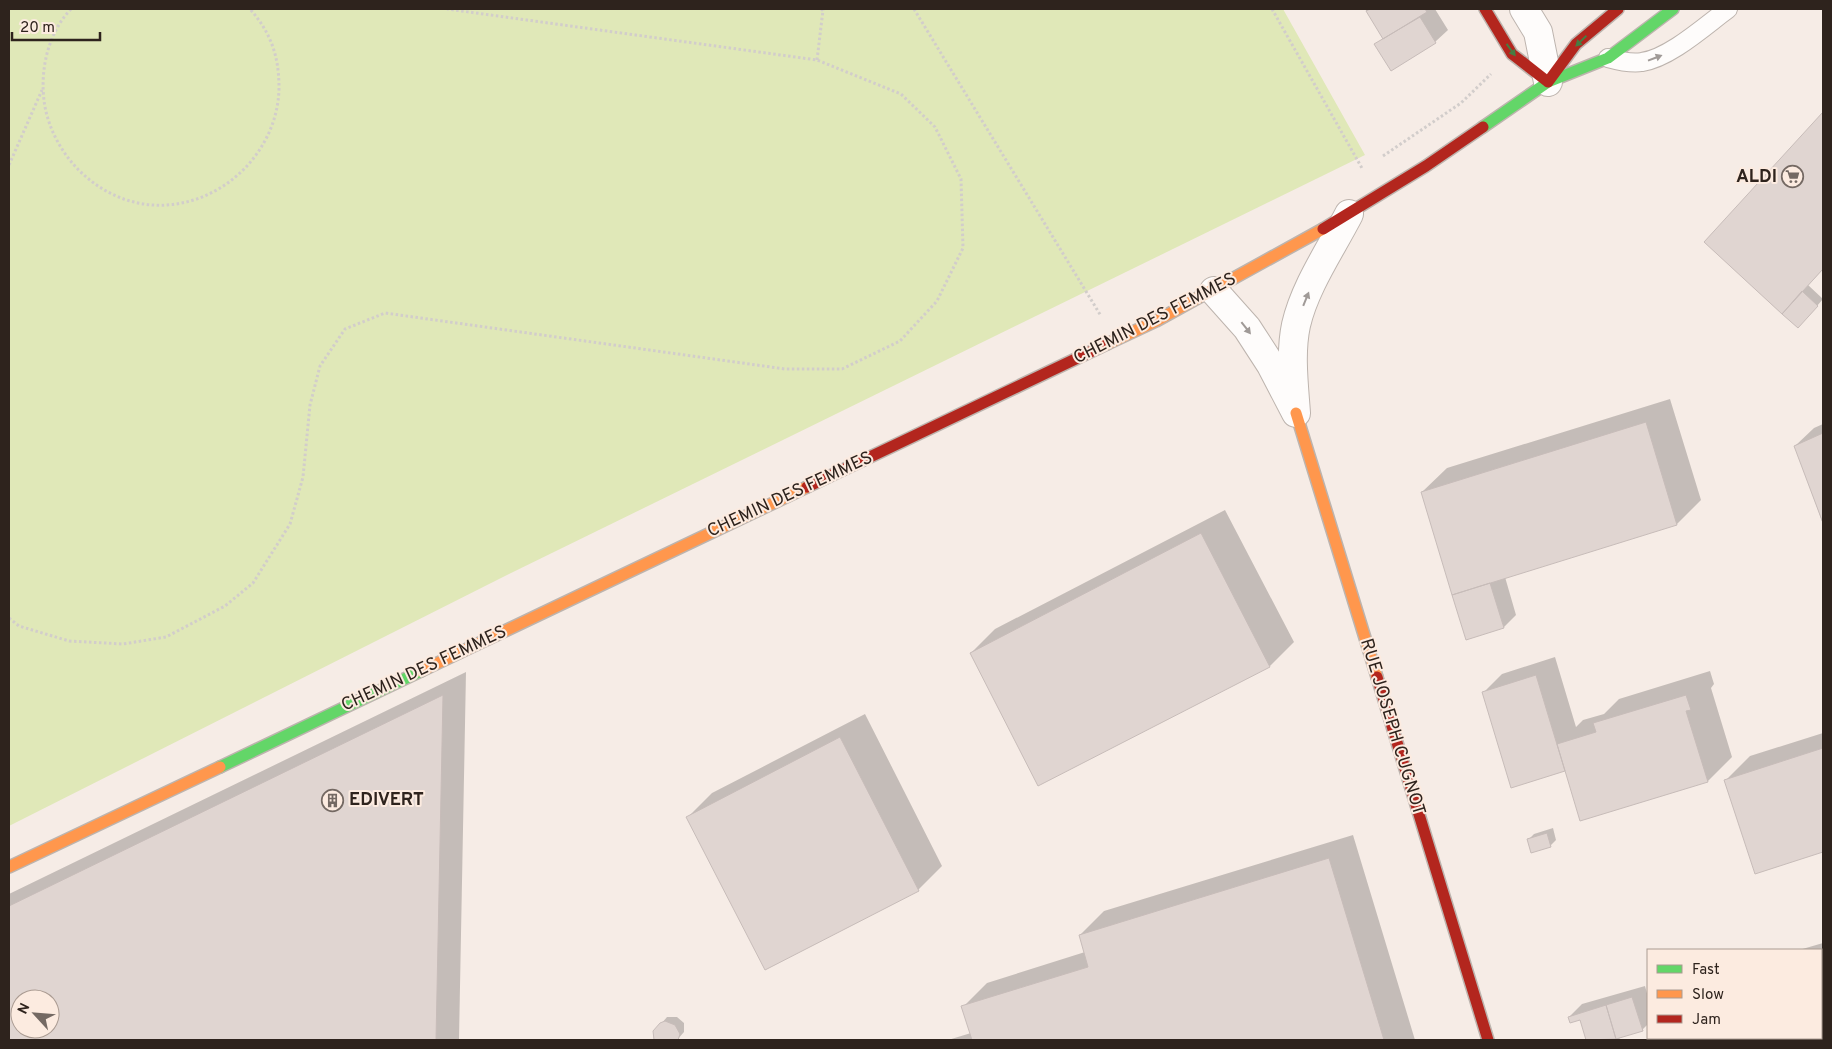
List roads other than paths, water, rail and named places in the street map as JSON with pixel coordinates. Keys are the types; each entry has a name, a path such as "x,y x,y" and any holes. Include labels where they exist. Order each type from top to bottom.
{"street":[{"path":"1485,9 1512,54 1548,82"},
{"path":"1524,9 1538,32 1548,82"},
{"name":"CHEMIN DES FEMMES","path":"1548,82 1576,44 1618,9"},
{"name":"CHEMIN DES FEMMES","path":"9,867 1147,326 1214,291 1349,214 1426,166 1548,82 1608,58 1673,9"},
{"name":"RUE JOSEPH CUGNOT","path":"1296,413 1293,355 1296,325 1308,295 1349,214"},
{"name":"RUE JOSEPH CUGNOT","path":"1214,291 1252,335 1271,365 1296,413 1488,1040"}],"lane":[{"path":"1608,58 1625,62 1643,62 1663,54 1728,9"}],"place":[{"name":"ALDI","path":"1793,177"},
{"name":"EDIVERT","path":"333,800"}]}
